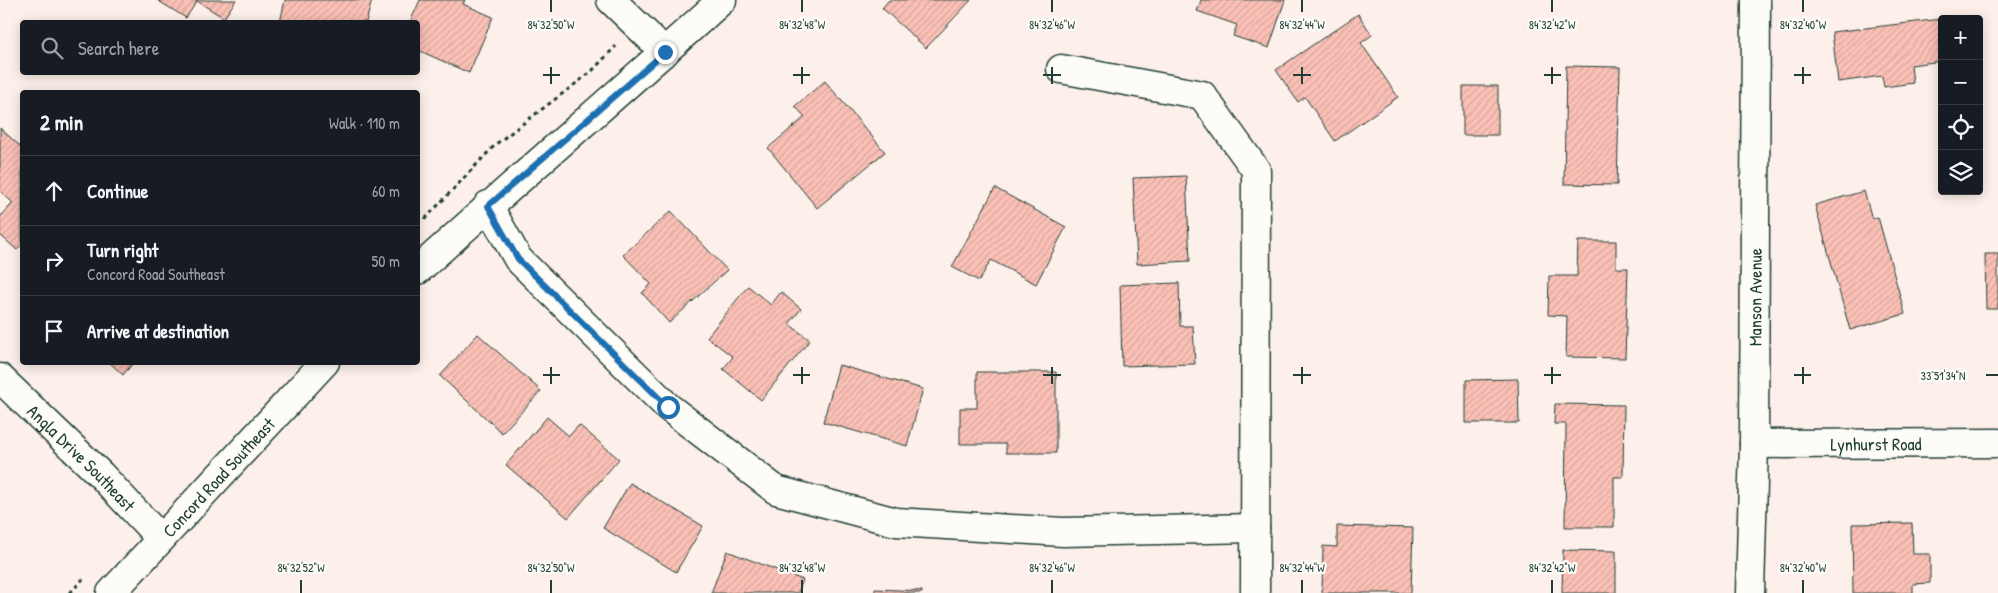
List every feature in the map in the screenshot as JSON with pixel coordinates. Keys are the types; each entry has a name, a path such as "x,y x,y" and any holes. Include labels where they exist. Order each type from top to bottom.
{"street":[{"path":"611,0 665,52"},
{"path":"420,268 722,0"},
{"name":"Manson Avenue","path":"1750,593 1754,444 1756,0"},
{"path":"1061,69 1202,95 1256,170 1255,593"},
{"path":"488,206 518,259 668,407 776,490 896,522 1063,532 1255,528"},
{"name":"Concord Road Southeast","path":"112,593 322,365"},
{"name":"Angla Drive Southeast","path":"0,378 101,475 161,539"},
{"name":"Lynhurst Road","path":"1754,444 1998,443"}],"path":[{"path":"424,220 496,144 591,72 637,25"}],"building":[{"path":"157,0 236,0 224,18 197,1 186,18"},
{"path":"285,0 372,0 367,20 280,20"},
{"path":"420,0 465,0 463,4 493,17 469,73 420,51 420,20 411,20"},
{"path":"889,0 971,0 926,48 882,8"},
{"path":"1201,0 1285,0 1269,48 1233,36 1237,25 1197,11"},
{"path":"1358,14 1372,35 1361,43 1398,97 1335,141 1305,97 1298,102 1276,70"},
{"path":"1938,19 1938,62 1911,65 1913,83 1884,87 1882,76 1838,82 1832,32"},
{"path":"1566,66 1620,67 1617,185 1564,184"},
{"path":"825,81 885,152 817,208 768,148 805,117 795,106"},
{"path":"1463,86 1498,86 1498,135 1463,135"},
{"path":"0,128 20,146 20,246 17,250 0,235 0,217 13,203 0,191"},
{"path":"1186,176 1190,261 1137,264 1133,178"},
{"path":"995,188 1066,227 1036,284 991,260 979,281 952,267"},
{"path":"1864,191 1872,219 1878,217 1905,314 1850,330 1815,205"},
{"path":"671,211 727,270 669,323 642,293 651,284 623,255"},
{"path":"1578,241 1616,241 1616,268 1628,268 1625,358 1566,357 1567,316 1548,315 1549,276 1577,276"},
{"path":"1985,254 1998,254 1998,309 1986,309"},
{"path":"1179,283 1180,326 1193,326 1195,364 1122,366 1120,285"},
{"path":"748,286 771,305 781,292 801,309 789,324 810,340 761,400 723,369 733,357 707,337"},
{"path":"478,334 541,391 502,433 440,376"},
{"path":"112,365 131,365 123,375"},
{"path":"839,365 923,389 907,446 823,422"},
{"path":"977,372 1056,372 1056,453 1006,453 1006,444 960,444 960,408 977,408"},
{"path":"1518,379 1519,423 1466,423 1466,380"},
{"path":"1555,404 1624,405 1623,477 1614,477 1614,527 1565,527 1566,424 1554,424"},
{"path":"547,417 569,436 579,425 619,459 568,518 506,465"},
{"path":"630,483 703,526 676,572 603,528"},
{"path":"1912,523 1913,554 1930,554 1930,583 1913,584 1913,593 1853,593 1852,524"},
{"path":"1337,526 1413,528 1411,593 1322,593 1323,546 1337,547"},
{"path":"1563,550 1616,551 1616,593 1562,593"},
{"path":"727,551 803,580 798,593 711,593"},
{"path":"875,589 922,591 922,593 875,593"}],"route":[{"path":"665,52 488,206 518,259 668,407"}]}
